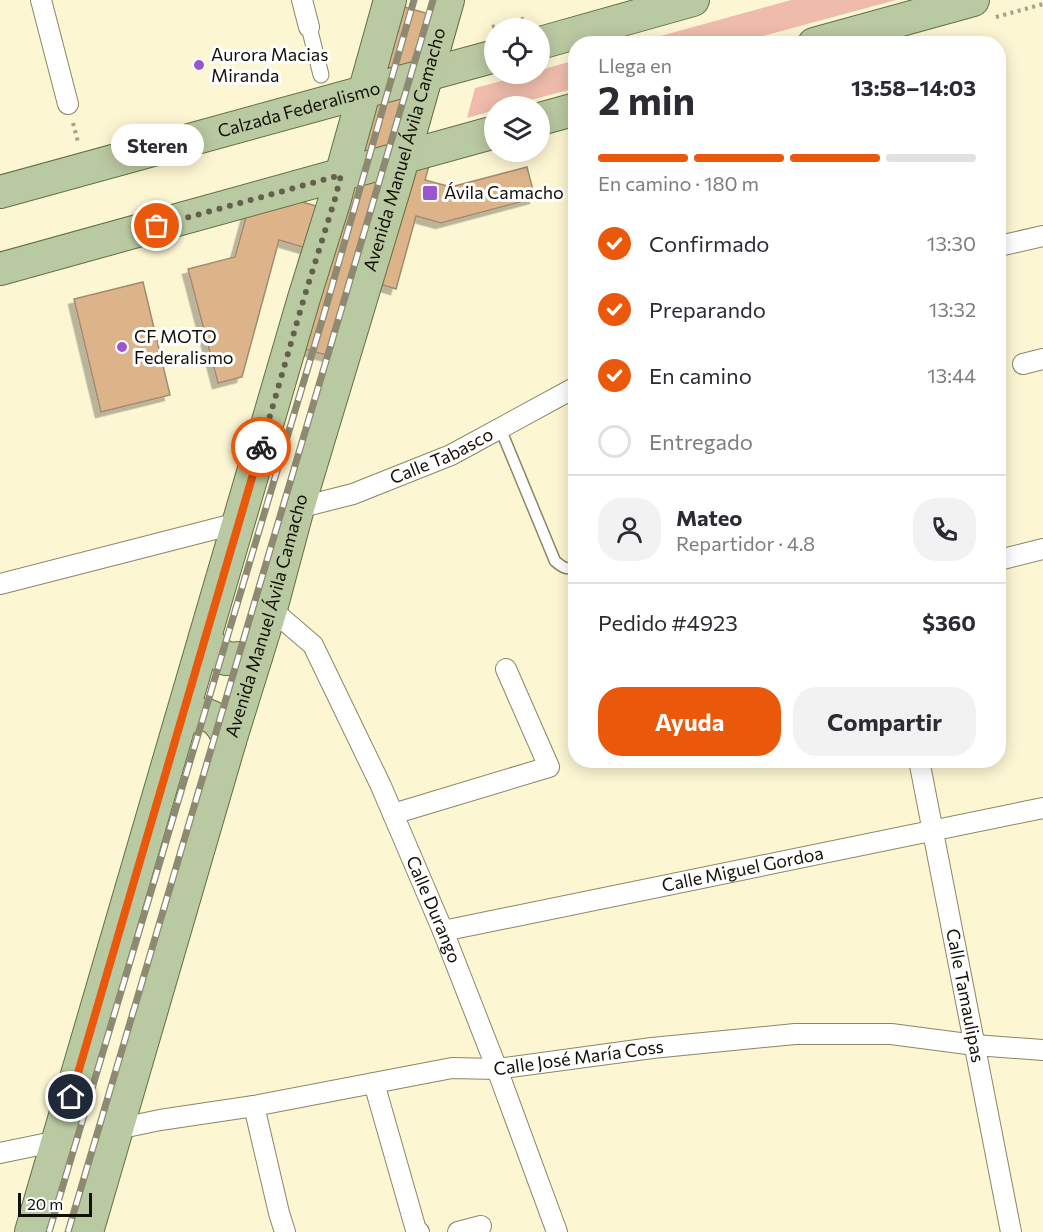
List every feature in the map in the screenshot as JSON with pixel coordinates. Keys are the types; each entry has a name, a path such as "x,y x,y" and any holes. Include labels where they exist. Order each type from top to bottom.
{"main road":[{"path":"31,1232 335,199 390,0"},
{"name":"Avenida Manuel Ávila Camacho","path":"87,1232 448,0"},
{"path":"550,40 693,0"},
{"path":"843,36 973,0"},
{"name":"Calzada Federalismo","path":"0,192 484,59"},
{"path":"550,116 568,111"},
{"path":"0,269 484,135"},
{"path":"205,637 213,648 226,659 256,657"},
{"path":"181,720 195,714 210,716 222,725 230,741"}],"street":[{"path":"41,0 68,104"},
{"path":"302,0 321,75"},
{"path":"1006,244 1043,236"},
{"path":"1023,364 1043,359"},
{"name":"Calle Tabasco","path":"298,508 353,494 450,454 568,391"},
{"path":"0,584 238,523"},
{"path":"1006,558 1043,549"},
{"name":"Calle Durango","path":"271,609 313,645 381,786 443,931 557,1232"},
{"path":"393,814 549,767 506,669"},
{"name":"Calle Tamaulipas","path":"921,768 1011,1232"},
{"name":"Calle Miguel Gordoa","path":"443,931 1043,808"},
{"name":"Calle José María Coss","path":"117,1129 254,1106 452,1068 497,1069 652,1048 795,1034 891,1034 975,1045 1043,1050"},
{"path":"374,1083 416,1230 419,1232"},
{"path":"254,1106 285,1232"},
{"path":"0,1153 58,1141"},
{"path":"458,1232 481,1226"}],"lane":[{"path":"500,428 555,561 562,568 568,569"}],"path":[{"path":"68,104 85,169"}],"shaded area":[{"path":"791,0 896,0 763,36 660,36"},
{"path":"568,62 568,90 546,96 484,96 484,113 467,118 475,88 490,84 550,84 550,67"}],"building":[{"name":"Ávila Camacho","path":"387,2 450,20 419,131 437,137 425,180 451,187 527,167 535,198 441,223 416,216 396,289 373,282 350,362 284,343 306,248 279,240 242,377 218,383 188,269 235,257 254,188 323,208"},
{"name":"CF MOTO Federalismo","path":"143,282 170,395 101,412 74,299"}],"railway":[{"path":"49,1232 324,314 414,0"},
{"path":"68,1232 433,0"}],"way so far":[{"path":"157,226 341,175 261,447"}],"place":[{"name":"Aurora Macias Miranda","path":"199,65"},
{"name":"Ávila Camacho","path":"430,193"},
{"name":"Steren","path":"157,226"},
{"name":"CF MOTO Federalismo","path":"122,347"}],"route":[{"path":"71,1097 261,447"}]}
